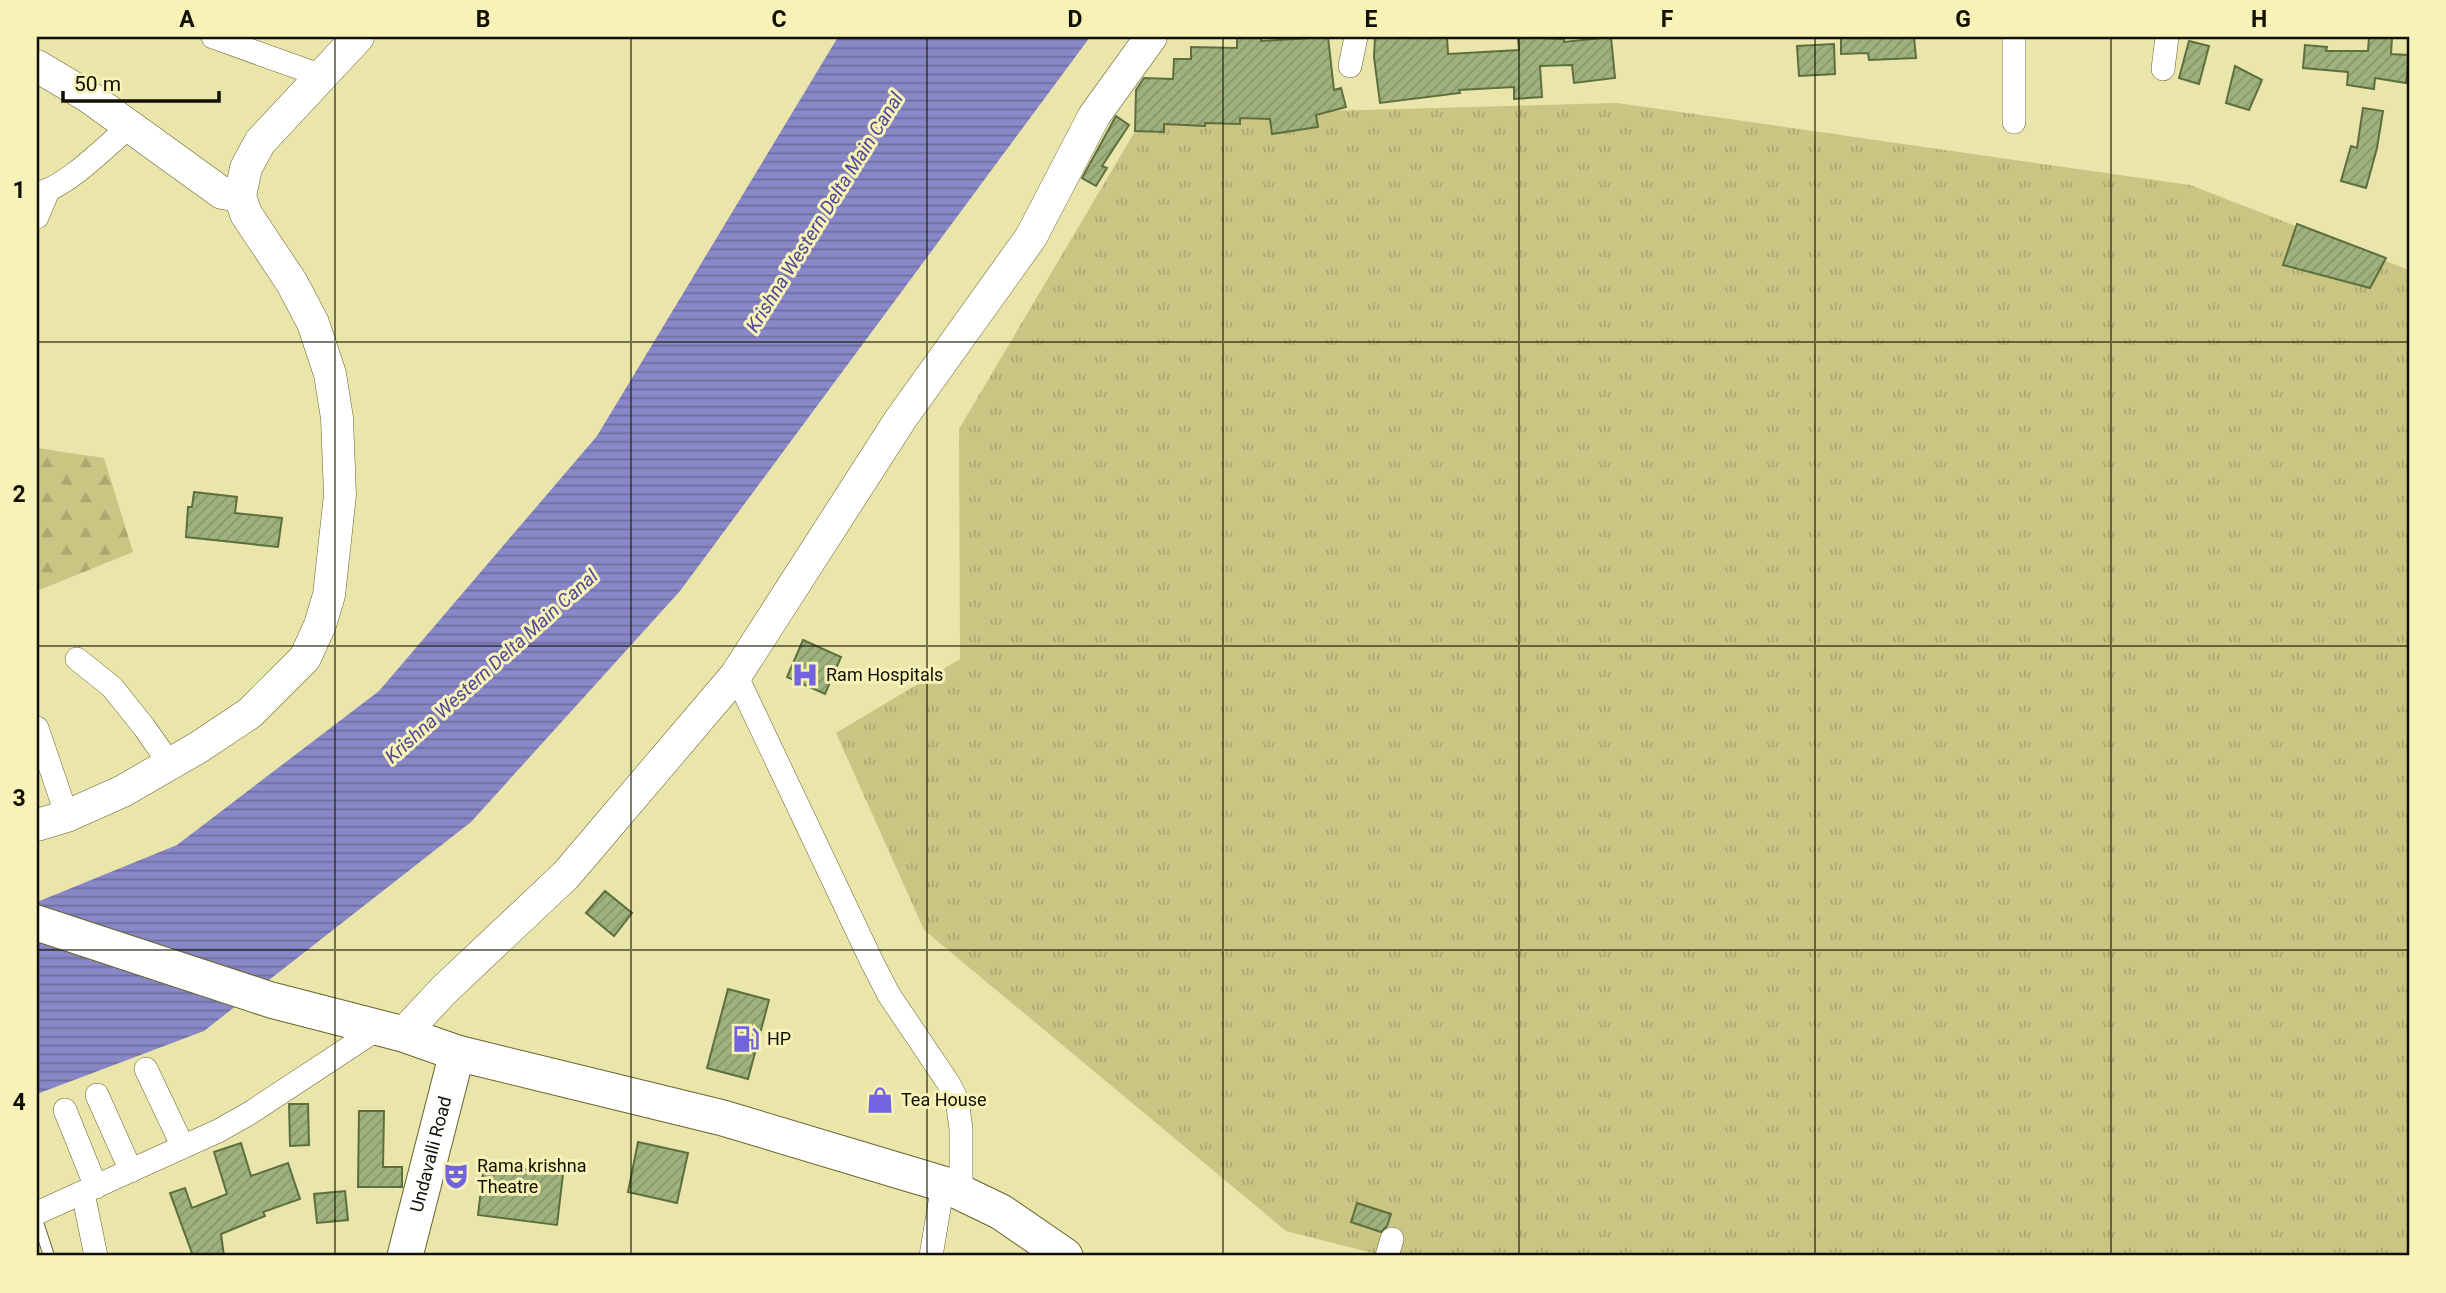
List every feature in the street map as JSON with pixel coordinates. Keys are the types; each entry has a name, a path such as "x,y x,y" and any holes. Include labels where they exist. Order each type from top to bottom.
{"main road":[{"path":"37,923 271,1000 391,1031 457,1053 723,1118 952,1189 1001,1212 1065,1256"},
{"name":"Undavalli Road","path":"405,1256 457,1053"}],"street":[{"path":"213,37 322,76"},
{"path":"37,825 67,816 123,791 250,712 305,658 320,625 329,595 340,495 337,418 330,374 313,323 292,283 246,214 240,196 246,168 260,142 358,37"},
{"path":"37,1213 183,1147 250,1113 391,1031 444,990 566,875 736,675 900,420 1031,237 1094,116 1151,37"},
{"path":"1350,66 1356,37"},
{"path":"2014,37 2014,122"},
{"path":"2163,69 2167,37"},
{"path":"37,66 89,97 222,193 240,196"},
{"path":"37,217 43,192 62,183 130,126"},
{"path":"77,659 112,687 170,764"},
{"path":"736,675 883,984 957,1100 961,1129 952,1189 931,1256"},
{"path":"37,728 67,816"},
{"path":"146,1069 183,1147"},
{"path":"97,1095 131,1171"},
{"path":"65,1110 89,1190 96,1256"}],"lane":[{"path":"37,1219 49,1256"}],"green space":[{"path":"1617,103 2190,185 2409,270 2409,1256 1384,1256 1286,1231 924,930 836,733 960,659 959,429 1144,116"},
{"path":"37,448 104,458 133,552 37,591"}],"water":[{"name":"Krishna Western Delta Main Canal","path":"838,37 1090,37 680,591 471,822 204,1031 37,1094 37,902 177,845 379,691 597,436"}],"building":[{"path":"1237,37 1261,37 1261,41 1328,37 1334,90 1341,88 1346,107 1316,115 1318,127 1272,134 1270,119 1240,118 1240,124 1164,124 1164,132 1135,131 1136,90 1144,78 1173,79 1174,59 1191,59 1191,47 1237,48"},
{"path":"1375,37 1447,37 1448,54 1519,50 1518,37 1564,39 1564,42 1611,37 1615,78 1574,83 1572,65 1540,66 1542,97 1514,99 1514,87 1459,90 1460,93 1380,103 1374,57"},
{"path":"1841,37 1914,37 1916,58 1869,60 1868,53 1841,54"},
{"path":"2369,37 2392,37 2391,54 2409,55 2406,83 2375,78 2374,89 2347,85 2348,72 2303,68 2305,45 2327,47 2326,51 2368,51"},
{"path":"2189,41 2209,46 2199,84 2179,78"},
{"path":"1834,44 1835,74 1799,76 1797,46"},
{"path":"2235,66 2262,80 2249,110 2226,103"},
{"path":"2363,108 2383,111 2377,148 2366,188 2341,181 2351,146 2357,148"},
{"path":"1116,116 1129,125 1102,166 1107,168 1096,186 1082,178"},
{"path":"2297,224 2386,258 2370,288 2283,265"},
{"path":"194,492 237,497 235,513 282,518 278,547 186,537 188,507 192,507"},
{"path":"803,640 841,657 825,694 787,677"},
{"path":"605,891 632,913 614,936 586,913"},
{"path":"728,989 769,1000 748,1079 707,1068"},
{"path":"289,1104 308,1104 309,1145 290,1146"},
{"path":"359,1111 384,1111 383,1167 402,1167 402,1187 358,1187"},
{"path":"638,1142 688,1153 677,1203 628,1192"},
{"path":"241,1143 251,1176 288,1163 300,1199 263,1212 265,1216 221,1234 224,1256 193,1256 170,1193 185,1188 192,1208 227,1194 214,1152"},
{"path":"484,1164 563,1174 557,1225 478,1215"},
{"path":"345,1191 348,1220 317,1223 314,1194"},
{"path":"1357,1203 1391,1214 1387,1226 1381,1232 1351,1222"}],"place":[{"name":"Ram Hospitals","path":"805,675"},
{"name":"HP","path":"746,1039"},
{"name":"Tea House","path":"880,1100"},
{"name":"Rama krishna Theatre","path":"456,1176"}]}
